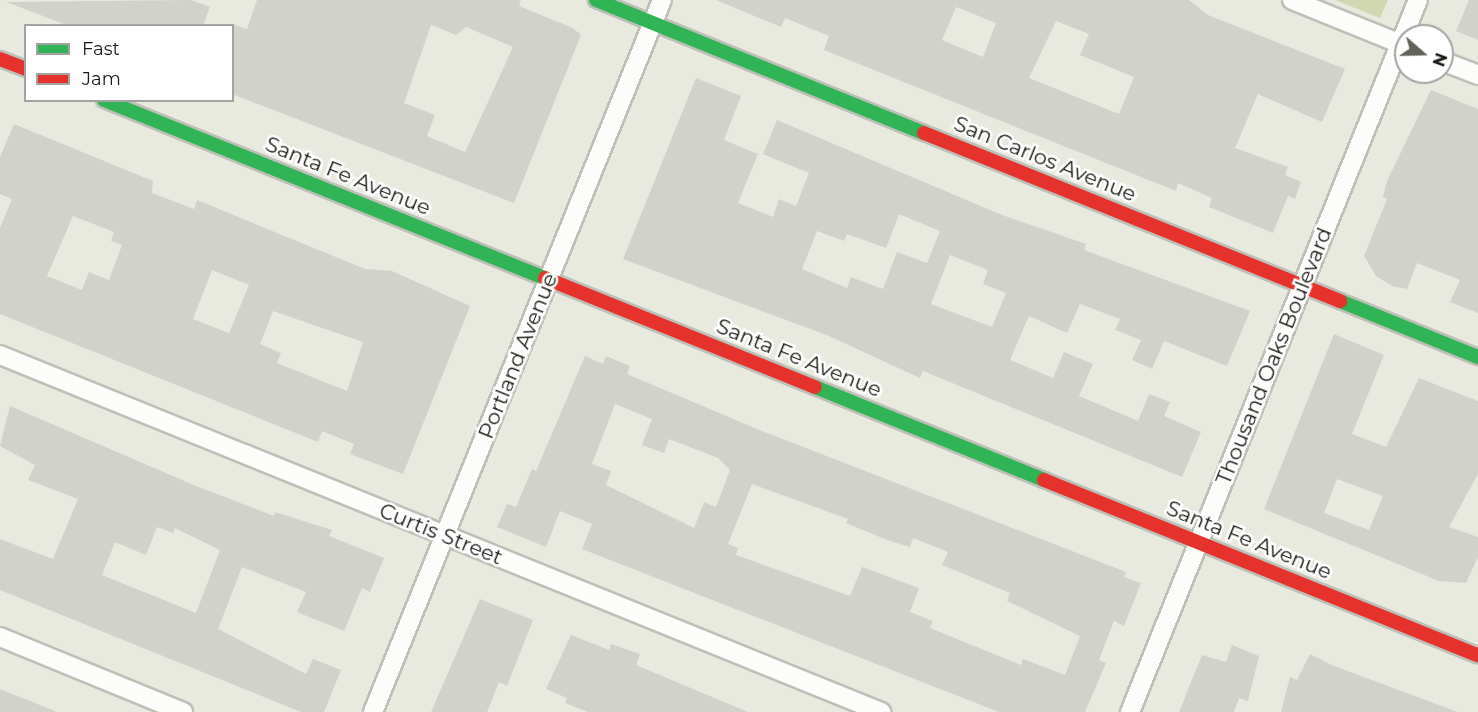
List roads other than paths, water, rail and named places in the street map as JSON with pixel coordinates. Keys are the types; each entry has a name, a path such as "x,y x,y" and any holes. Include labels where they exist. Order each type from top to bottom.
{"street":[{"name":"San Carlos Avenue","path":"596,0 1478,357"},
{"name":"Portland Avenue","path":"373,712 662,0"},
{"path":"1292,0 1394,41"},
{"name":"Thousand Oaks Boulevard","path":"1410,24 1418,0"},
{"path":"0,59 24,68"},
{"path":"1454,66 1478,75"},
{"name":"Thousand Oaks Boulevard","path":"1130,712 1394,67"},
{"name":"Santa Fe Avenue","path":"109,102 1478,655"},
{"name":"Curtis Street","path":"0,355 881,712"},
{"path":"0,638 183,712"}]}
